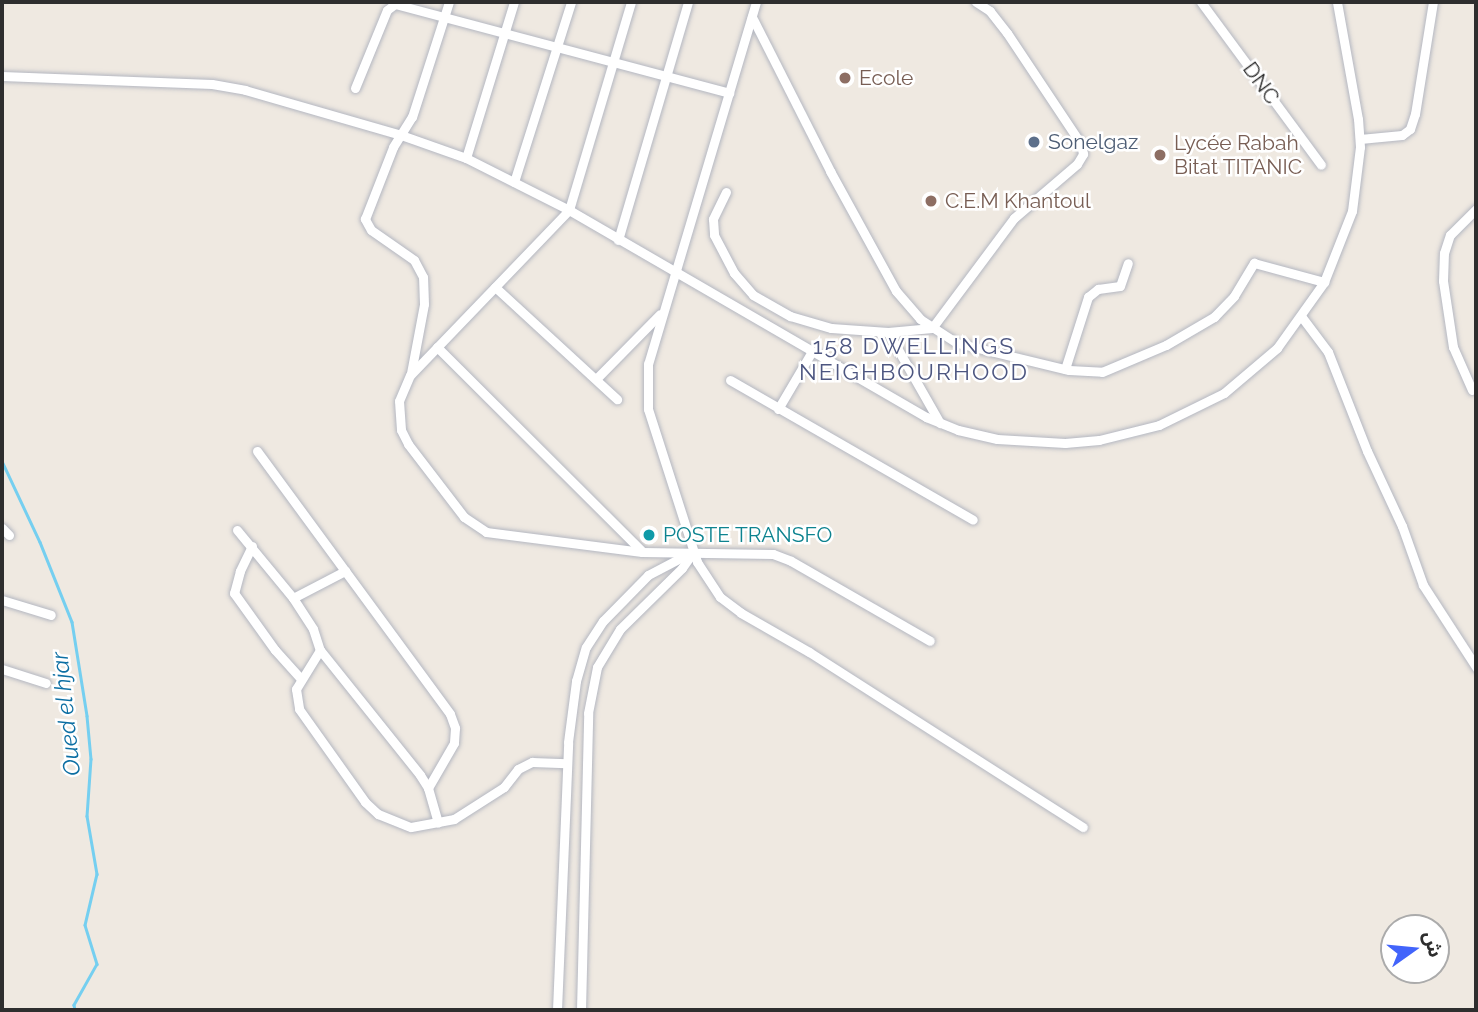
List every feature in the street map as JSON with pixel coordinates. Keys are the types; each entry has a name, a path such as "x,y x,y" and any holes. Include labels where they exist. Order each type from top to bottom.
{"street":[{"path":"449,2 412,117 393,147 365,219 371,230 414,260 424,277 424,304 410,375 399,401 401,430 408,444 475,527 501,536 642,552 765,553 782,557 930,641"},
{"path":"466,158 514,2"},
{"path":"514,182 571,2"},
{"path":"410,375 569,211 631,2"},
{"path":"618,240 688,2"},
{"path":"756,2 661,313 648,364 648,409 704,577 720,597 741,613 809,652 1083,827"},
{"path":"726,192 713,219 714,235 734,273 753,295 804,322 831,328 888,332 932,328 1014,218 1077,164 1083,154 1081,144 1007,33 990,11 976,2"},
{"name":"DNC","path":"1201,2 1321,164"},
{"path":"2,76 212,84 246,90 401,135 466,158 569,211 811,352 940,423 997,439 1034,443 1099,440 1159,425 1188,413 1234,386 1277,348 1324,282 1352,211 1360,139 1337,2"},
{"path":"1360,139 1402,135 1410,129 1415,114 1433,2"},
{"path":"355,88 390,6 445,16 729,93"},
{"path":"752,17 889,280 905,303 932,328 957,343 976,350 1088,373 1113,369 1195,329 1221,313 1254,263 1324,282"},
{"path":"1472,390 1453,348 1443,281 1444,253 1450,235 1476,209"},
{"path":"1065,369 1088,297 1098,289 1120,286 1128,263"},
{"path":"495,287 617,399"},
{"path":"596,379 661,313"},
{"path":"1301,316 1328,352 1363,441 1402,526 1423,585 1476,667"},
{"path":"888,332 940,423"},
{"path":"437,347 642,552"},
{"path":"778,409 811,352"},
{"path":"730,380 973,520"},
{"path":"257,451 450,714 455,729 454,743 428,788"},
{"path":"237,530 293,598 313,629 320,650 378,720 428,788 438,823"},
{"path":"252,546 234,593 267,640 301,679"},
{"path":"557,1010 566,763 576,681 586,648 603,621 649,575 694,551"},
{"path":"581,1010 588,713 597,667 620,629 682,568 694,551"},
{"path":"293,598 345,570"},
{"path":"2,600 51,615"},
{"path":"320,650 296,689 299,709 365,802 397,823 411,827 454,819 481,804 504,787 518,769 532,762 566,763"},
{"path":"2,669 46,683"}],"waterway":[{"name":"Oued el hjar","path":"2,461 40,542 72,622 87,716 91,759 87,816 97,874 85,925 97,964 74,1005 75,1010"}],"place":[{"name":"Ecole","path":"845,78"},
{"name":"Sonelgaz","path":"1034,142"},
{"name":"Lycée Rabah Bitat TITANIC","path":"1160,155"},
{"name":"C.E.M Khantoul","path":"931,201"},
{"name":"POSTE TRANSFO","path":"649,535"}],"district":[{"name":"158 DWELLINGS NEIGHBOURHOOD","path":"914,359"}]}
